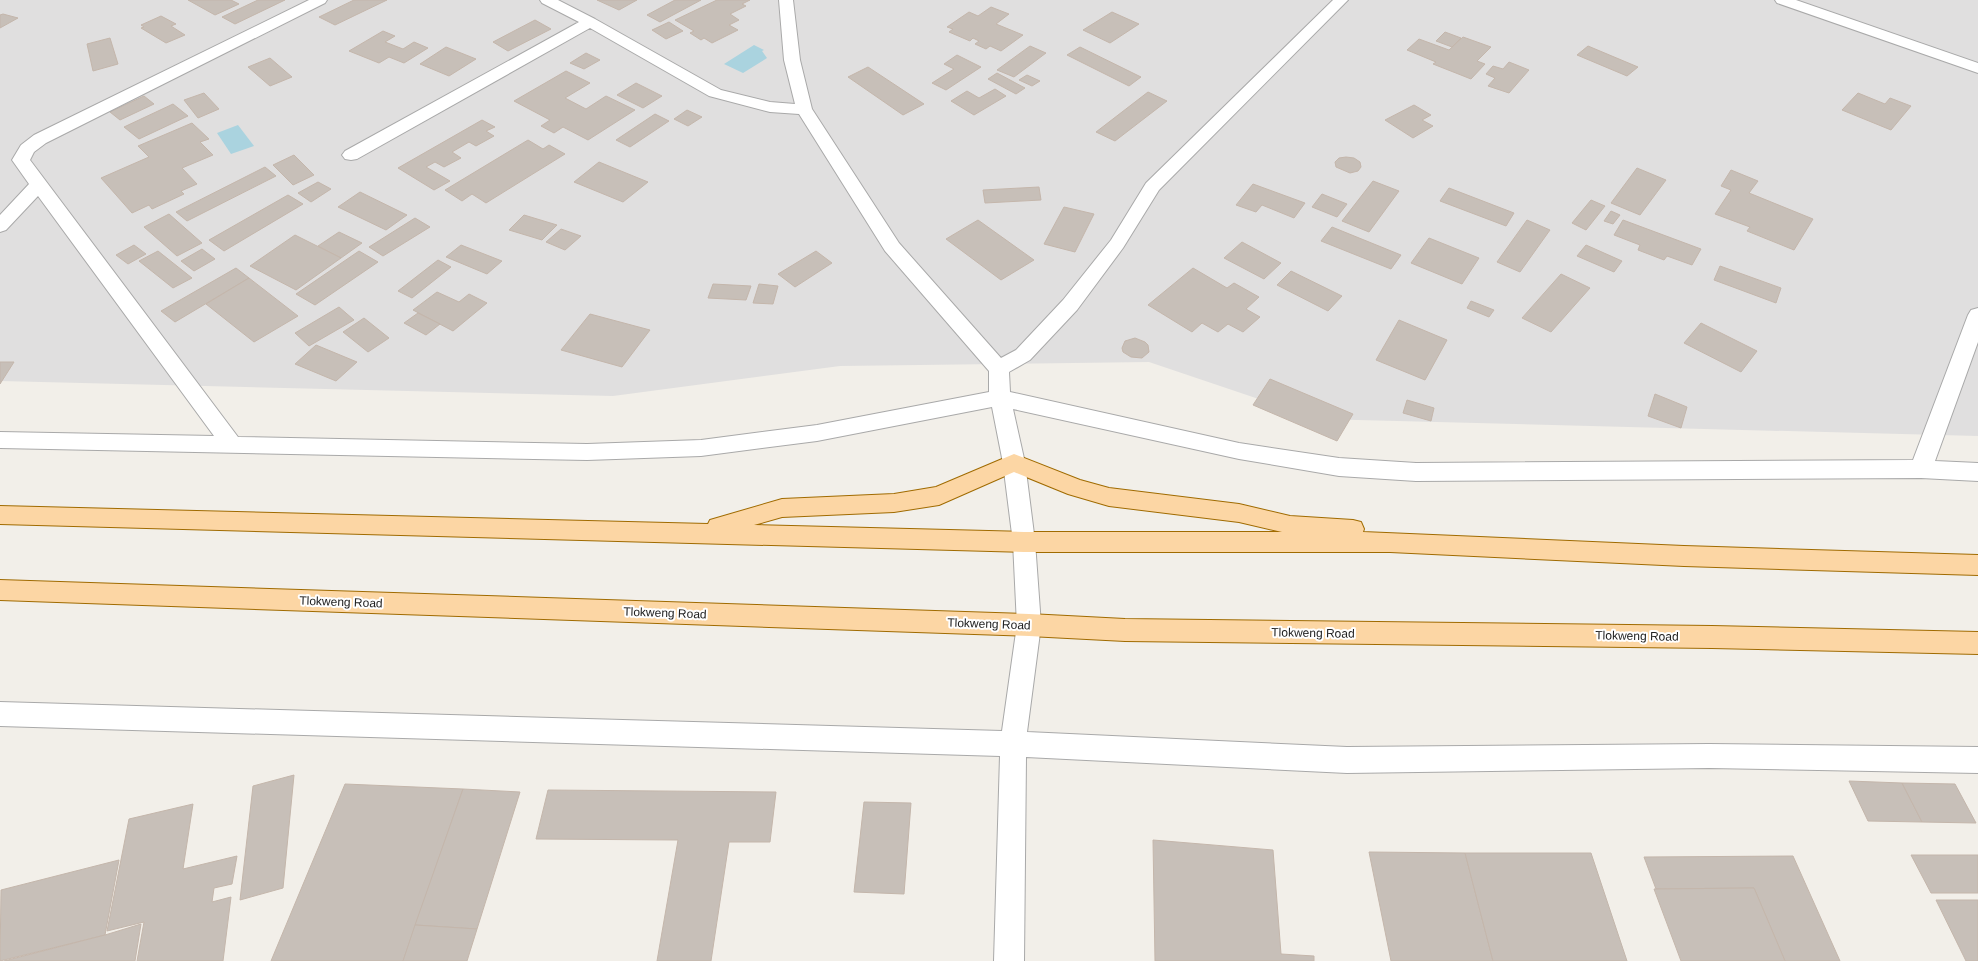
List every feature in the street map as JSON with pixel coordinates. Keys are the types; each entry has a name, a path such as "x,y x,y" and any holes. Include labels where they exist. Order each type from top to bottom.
{"main road":[{"path":"694,533 736,523 782,508 820,505 894,503 939,496 1014,463 1076,488 1109,497 1239,513 1290,525 1368,530 1390,542"},
{"path":"0,516 1024,542 1390,542 1684,556 1978,565"},
{"name":"Tlokweng Road","path":"0,590 1028,625 1125,630 1712,637 1978,643"}],"street":[{"path":"233,446 20,160 27,149 40,139 320,0"},
{"path":"547,0 590,22 715,93 745,102 770,107 804,109"},
{"path":"786,0 792,60 804,109 892,247 999,369 1000,398 1014,463 1024,542 1028,625 1012,744 1009,961"},
{"path":"999,369 1023,355 1070,305 1117,244 1152,187 1341,0"},
{"path":"1782,0 1978,68"},
{"path":"351,155 590,22"},
{"path":"0,226 39,184"},
{"path":"1921,469 1978,315"},
{"path":"0,440 233,446 587,452 701,448 817,433 1000,398 1239,451 1339,467 1416,472 1700,468 1921,469 1978,472"},
{"path":"0,714 1012,744 1347,760 1709,756 1978,760"}],"shaded area":[{"path":"0,0 1978,0 1978,436 1318,419 1149,362 840,366 613,396 0,381"}],"water":[{"path":"754,45 764,50 762,51 767,58 743,73 724,64"},
{"path":"238,125 254,146 231,154 217,133"}],"building":[{"path":"188,0 231,0 239,4 215,15"},
{"path":"258,0 285,0 235,24 222,17"},
{"path":"354,0 387,0 335,25 319,17"},
{"path":"597,0 637,0 619,10"},
{"path":"675,0 701,0 660,22 647,15"},
{"path":"717,0 750,0 742,4 746,6 730,14 739,20 729,25 738,30 712,43 704,38 701,40 690,33 694,31 675,20"},
{"path":"991,7 1009,14 996,24 1023,35 1001,51 990,46 986,49 975,44 979,41 973,38 970,41 949,32 953,29 947,27 969,12 978,16"},
{"path":"1112,12 1139,24 1110,43 1083,30"},
{"path":"3,14 18,18 0,28 0,15"},
{"path":"161,16 176,24 171,26 185,35 166,43 141,28 144,27 141,25"},
{"path":"535,20 551,29 508,51 493,42"},
{"path":"669,22 683,31 666,39 652,30"},
{"path":"383,31 395,36 385,42 403,49 414,42 428,48 404,63 389,57 379,63 349,51"},
{"path":"1445,32 1461,38 1452,47 1436,41"},
{"path":"1463,37 1491,47 1477,61 1485,64 1471,79 1433,64 1436,62 1407,50 1419,39 1449,50"},
{"path":"110,38 118,64 93,71 87,44"},
{"path":"1030,46 1046,53 1014,77 997,70"},
{"path":"1588,46 1638,67 1627,76 1577,55"},
{"path":"446,47 476,59 449,76 420,64"},
{"path":"1080,47 1141,77 1129,86 1067,55"},
{"path":"586,53 600,60 584,69 570,63"},
{"path":"957,55 981,67 946,90 932,83 954,69 944,64"},
{"path":"270,58 292,77 270,86 248,67"},
{"path":"1509,62 1529,70 1509,93 1488,86 1495,78 1486,74 1493,66 1503,69"},
{"path":"868,67 924,104 903,115 848,77"},
{"path":"566,71 590,83 565,98 586,109 606,96 635,110 588,140 563,127 554,133 541,126 550,120 514,101"},
{"path":"997,73 1025,88 1016,94 988,79"},
{"path":"1027,75 1040,81 1032,86 1019,80"},
{"path":"636,83 662,96 643,108 617,95"},
{"path":"995,89 1006,96 974,115 951,101 967,91 979,98"},
{"path":"1148,92 1167,101 1115,141 1096,132"},
{"path":"204,93 219,109 198,118 184,100"},
{"path":"1858,93 1885,104 1890,98 1911,106 1891,130 1842,110"},
{"path":"144,96 154,104 120,120 110,112"},
{"path":"173,104 188,116 139,139 124,127"},
{"path":"1414,105 1431,115 1422,120 1433,126 1413,138 1385,120"},
{"path":"687,110 702,117 688,126 674,119"},
{"path":"655,114 669,121 630,147 616,140"},
{"path":"482,120 495,127 486,131 494,136 476,146 469,142 452,152 461,158 444,167 435,162 426,167 450,181 434,190 398,168"},
{"path":"192,123 209,139 200,142 213,155 182,168 197,184 181,191 184,194 152,209 149,205 132,213 101,178 149,157 138,146"},
{"path":"528,140 543,149 549,145 565,154 486,203 472,194 462,201 445,190"},
{"path":"294,155 314,175 293,185 273,165"},
{"path":"1339,158 1354,158 1360,162 1361,167 1358,171 1350,173 1336,167 1335,162"},
{"path":"599,162 648,182 623,202 574,182"},
{"path":"265,167 276,176 187,221 176,212"},
{"path":"1637,168 1666,180 1640,215 1611,203"},
{"path":"1731,170 1758,181 1749,193 1813,219 1794,250 1747,231 1750,227 1715,214 1731,190 1721,186"},
{"path":"1373,181 1399,191 1369,232 1342,221"},
{"path":"318,182 331,189 311,202 298,193"},
{"path":"1253,184 1305,203 1294,218 1262,205 1256,212 1236,205"},
{"path":"1039,187 1041,200 985,203 983,190"},
{"path":"1449,188 1514,213 1506,226 1440,201"},
{"path":"360,192 407,215 386,230 338,207"},
{"path":"1322,194 1347,204 1337,217 1312,207"},
{"path":"288,195 303,204 224,251 209,240"},
{"path":"1591,200 1605,206 1586,230 1572,223"},
{"path":"1064,207 1094,214 1075,252 1044,244"},
{"path":"1611,211 1620,215 1613,224 1604,221"},
{"path":"169,214 202,243 177,256 144,227"},
{"path":"524,215 557,225 542,240 509,230"},
{"path":"415,218 430,227 383,256 369,247"},
{"path":"978,220 1034,260 1001,280 946,239"},
{"path":"1527,220 1550,230 1520,272 1497,262"},
{"path":"1623,220 1701,249 1692,265 1667,256 1664,260 1638,250 1640,245 1614,235"},
{"path":"1332,227 1401,255 1391,269 1321,241"},
{"path":"561,229 581,236 565,250 546,242"},
{"path":"339,232 362,243 341,258 318,246"},
{"path":"295,235 341,258 296,290 250,266"},
{"path":"1429,238 1479,258 1462,284 1411,263"},
{"path":"1242,242 1281,263 1264,279 1224,258"},
{"path":"134,245 146,254 128,264 116,255"},
{"path":"461,245 502,261 487,274 446,257"},
{"path":"1586,245 1622,261 1614,272 1577,256"},
{"path":"202,249 215,259 194,271 181,261"},
{"path":"158,251 192,278 173,288 139,261"},
{"path":"359,251 378,262 315,305 296,294"},
{"path":"816,251 832,263 795,287 778,274"},
{"path":"438,260 451,267 412,298 398,291"},
{"path":"1720,266 1781,288 1776,303 1714,280"},
{"path":"236,268 249,278 175,322 161,311"},
{"path":"1193,268 1227,288 1234,283 1259,297 1246,309 1260,317 1243,332 1228,324 1218,332 1202,323 1192,332 1148,305"},
{"path":"1291,271 1342,296 1328,311 1277,285"},
{"path":"1561,274 1590,288 1551,332 1522,318"},
{"path":"249,278 298,316 254,342 206,304"},
{"path":"713,284 751,286 746,300 708,298"},
{"path":"759,284 778,286 773,304 753,303"},
{"path":"437,292 459,302 469,294 487,303 453,331 413,310"},
{"path":"1471,301 1494,310 1489,317 1467,308"},
{"path":"339,307 354,320 309,346 295,333"},
{"path":"418,313 440,324 426,335 404,323"},
{"path":"590,314 650,330 622,367 561,350"},
{"path":"364,318 389,338 368,352 343,332"},
{"path":"1399,320 1447,340 1425,380 1376,360"},
{"path":"1701,323 1757,351 1741,372 1684,343"},
{"path":"1135,338 1145,342 1148,345 1149,352 1142,358 1131,357 1123,352 1122,348 1125,341"},
{"path":"316,345 357,362 336,381 295,364"},
{"path":"0,362 14,362 0,384"},
{"path":"1270,379 1353,414 1337,441 1253,405"},
{"path":"1655,394 1687,407 1681,428 1648,416"},
{"path":"1407,400 1434,408 1431,421 1403,413"},
{"path":"294,775 283,888 240,900 253,786"},
{"path":"1849,781 1902,783 1922,822 1868,821"},
{"path":"1902,783 1955,784 1976,823 1922,822"},
{"path":"345,784 463,789 403,961 271,961"},
{"path":"463,789 520,792 477,929 415,925"},
{"path":"548,790 776,792 770,842 729,842 711,961 657,961 678,840 536,839"},
{"path":"864,802 911,803 904,894 854,892"},
{"path":"193,804 183,869 237,856 232,884 214,888 212,902 231,897 223,961 137,961 144,922 107,931 129,819"},
{"path":"1153,840 1273,850 1281,954 1314,956 1314,961 1155,961"},
{"path":"1369,852 1465,853 1493,961 1391,961"},
{"path":"1465,853 1591,853 1627,961 1493,961"},
{"path":"1911,855 1978,855 1978,893 1931,893"},
{"path":"1793,856 1840,961 1785,961 1754,888 1656,889 1644,857"},
{"path":"119,860 105,935 0,961 1,890"},
{"path":"1754,888 1785,961 1681,961 1654,889"},
{"path":"1936,900 1978,900 1978,961 1966,961"},
{"path":"141,924 135,961 4,961 105,935"},
{"path":"415,925 477,929 467,961 403,961"}]}
